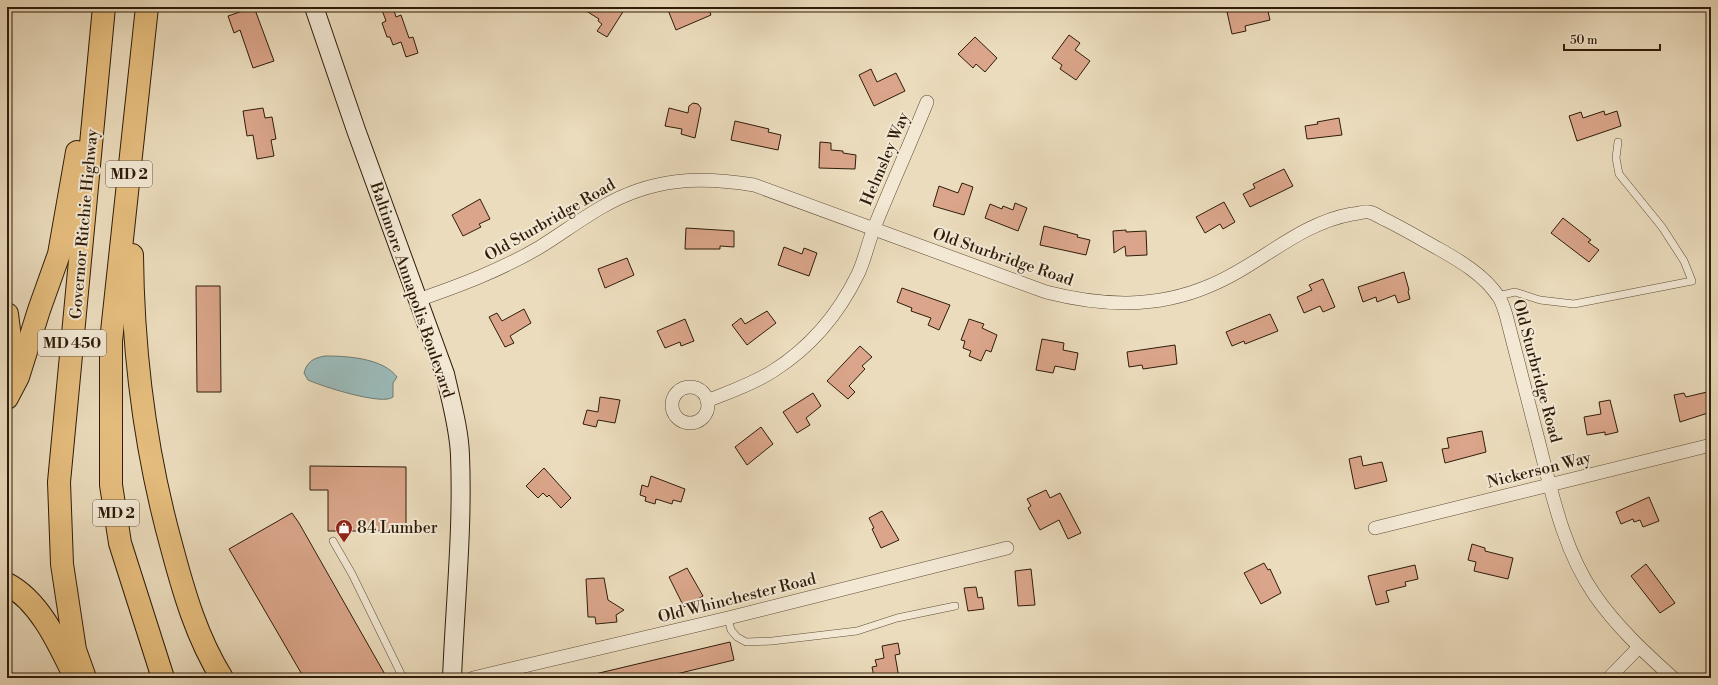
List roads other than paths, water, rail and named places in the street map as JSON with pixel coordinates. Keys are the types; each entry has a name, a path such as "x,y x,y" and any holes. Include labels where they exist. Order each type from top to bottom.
{"highway":[{"path":"7,398 18,376 59,254 104,7"},
{"name":"Governor Ritchie Highway","path":"85,678 75,650 62,564 59,482 104,7"},
{"name":"MD 2","path":"147,7 111,341 111,485 120,542 163,678"},
{"path":"139,89 132,251 136,350 141,405 161,509 178,572 195,626 222,678"},
{"path":"7,314 10,338 7,363"},
{"path":"7,584 13,587 40,614 59,643 76,678"}],"street":[{"name":"Baltimore Annapolis Boulevard","path":"314,7 356,130 445,374 453,409 460,455 459,530 452,678"},
{"name":"Helmsley Way","path":"707,401 750,384 773,372 811,341 829,322 844,300 859,272 874,229 927,102"},
{"name":"Old Sturbridge Road","path":"418,300 478,279 541,246 618,198 661,184 692,180 721,179 754,185 1046,292 1077,300 1108,304 1173,298 1209,287 1240,271 1302,231 1341,216 1369,212 1410,232 1466,265 1482,278 1498,296 1506,315 1550,486 1567,544 1580,570 1611,617 1639,647 1673,678"},
{"name":"Nickerson Way","path":"1375,528 1711,446"},
{"name":"Old Whinchester Road","path":"474,678 728,618 1008,548"},
{"path":"1609,678 1639,647"}],"lane":[{"path":"1498,296 1515,292 1540,300 1574,304 1692,280 1684,261 1662,227 1619,174 1616,158 1618,142"},
{"path":"333,541 352,574 403,678"},
{"path":"728,618 731,630 737,637 746,642 772,641 857,631 897,618 955,606"}],"water":[{"path":"325,356 364,359 383,366 397,377 393,383 393,397 387,399 377,399 365,397 308,380 304,373 309,363 314,359"}],"place":[{"name":"84 Lumber","path":"344,543"}]}
